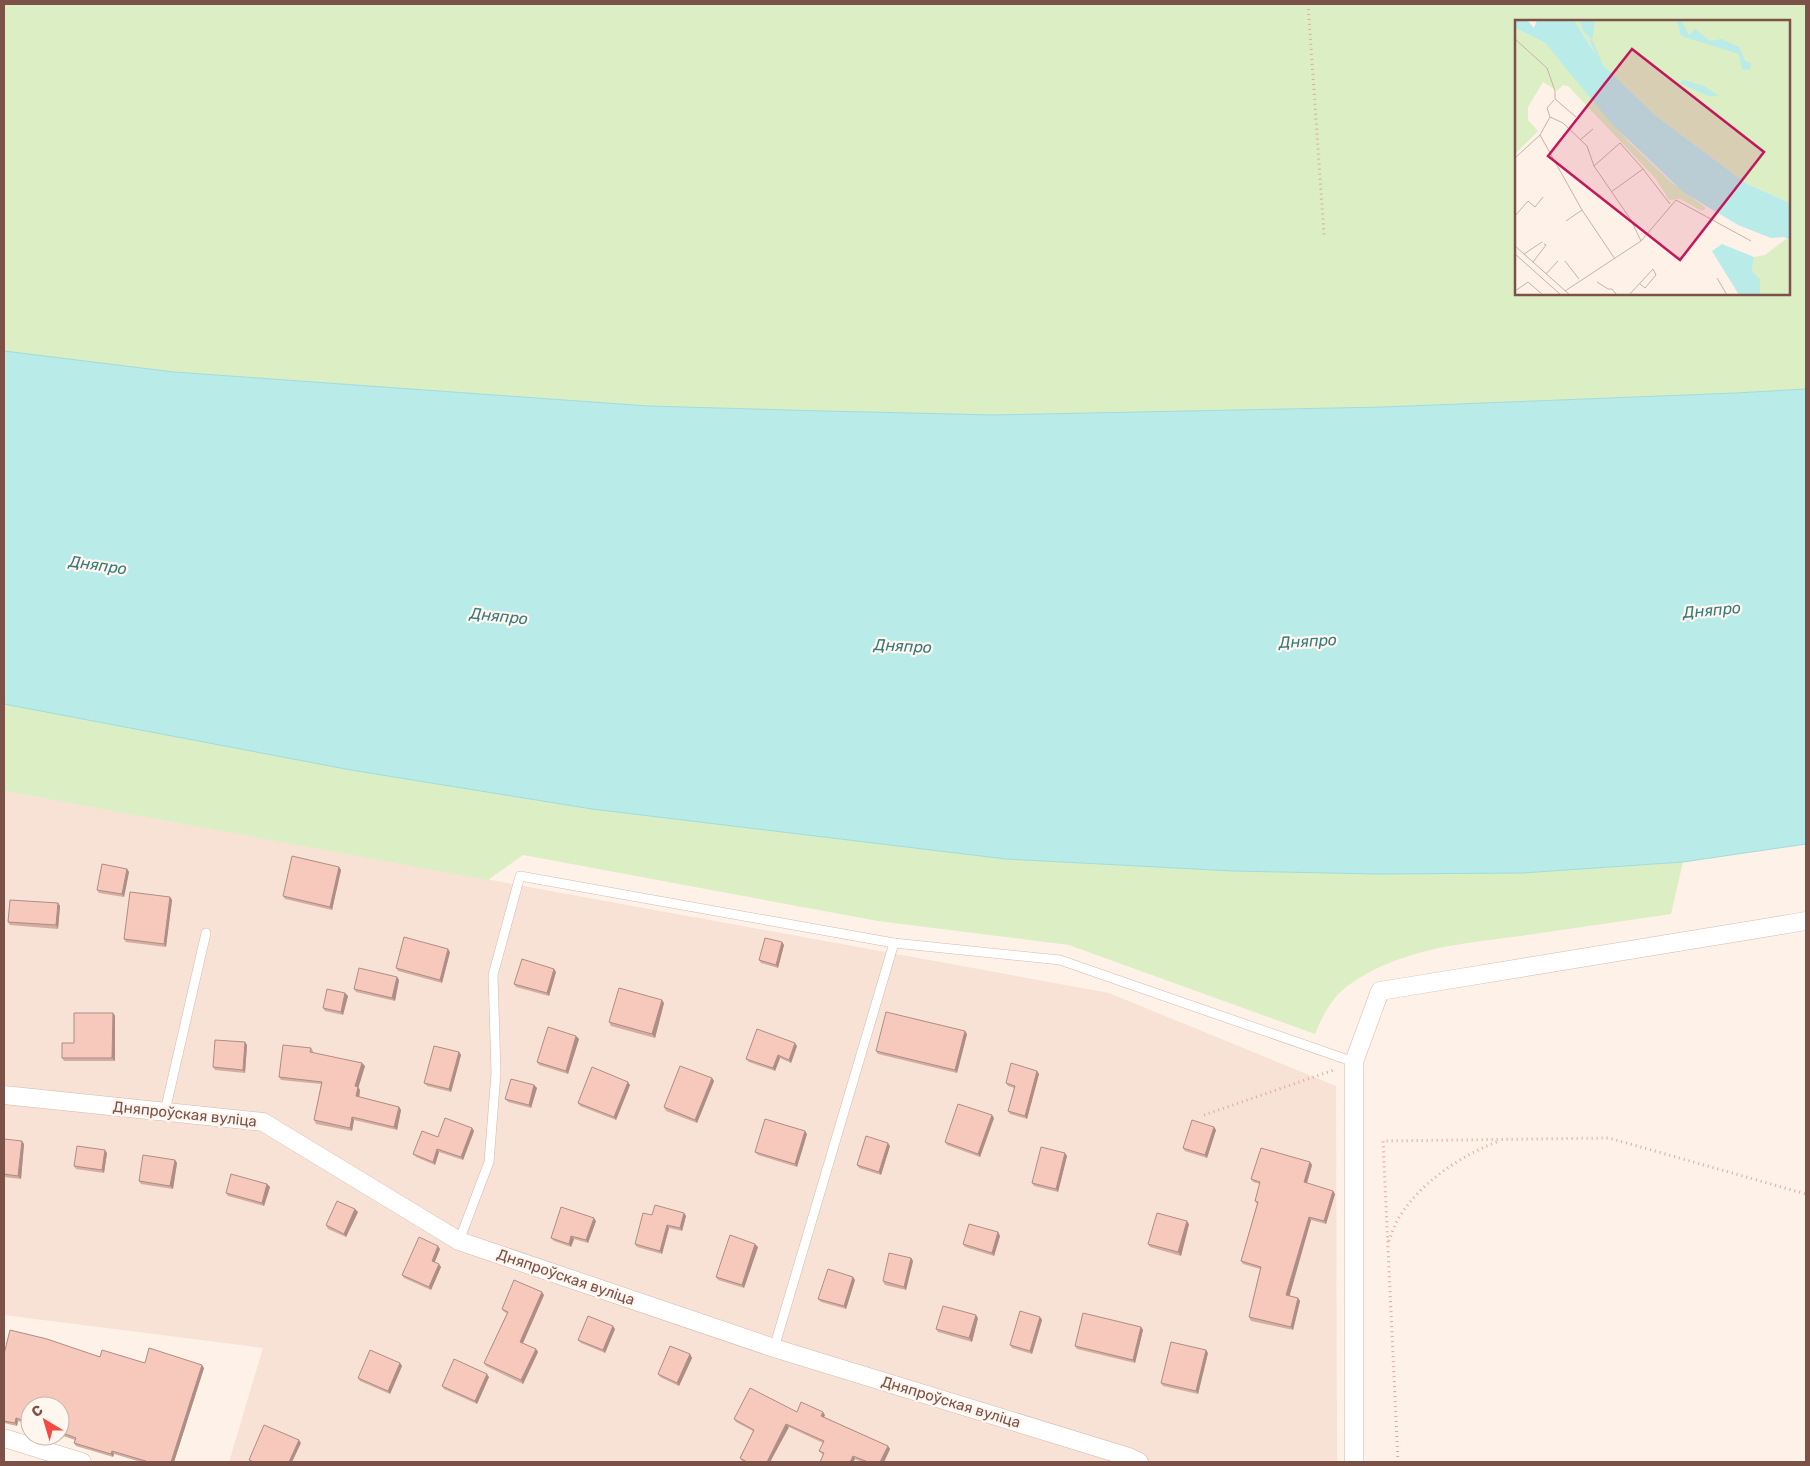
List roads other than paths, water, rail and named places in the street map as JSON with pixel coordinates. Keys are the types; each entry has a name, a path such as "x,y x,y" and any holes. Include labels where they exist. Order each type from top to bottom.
{"street":[{"path":"1354,1462 1354,1062 1380,991 1806,921"},
{"name":"Дняпроўская вуліца","path":"4,1094 264,1122 458,1241 774,1348 1129,1457 1139,1462"},
{"path":"4,1438 82,1462"}],"lane":[{"path":"458,1241 490,1162 496,1073 493,975 520,876 894,943 1060,960 1354,1062"},
{"path":"164,1111 206,933"},
{"path":"774,1348 894,943"}],"water":[{"name":"Дняпро","path":"4,351 174,372 648,406 993,415 1383,407 1806,389 1806,844 1683,862 1522,873 1377,874 1233,871 1006,859 592,809 351,770 4,704"}]}
